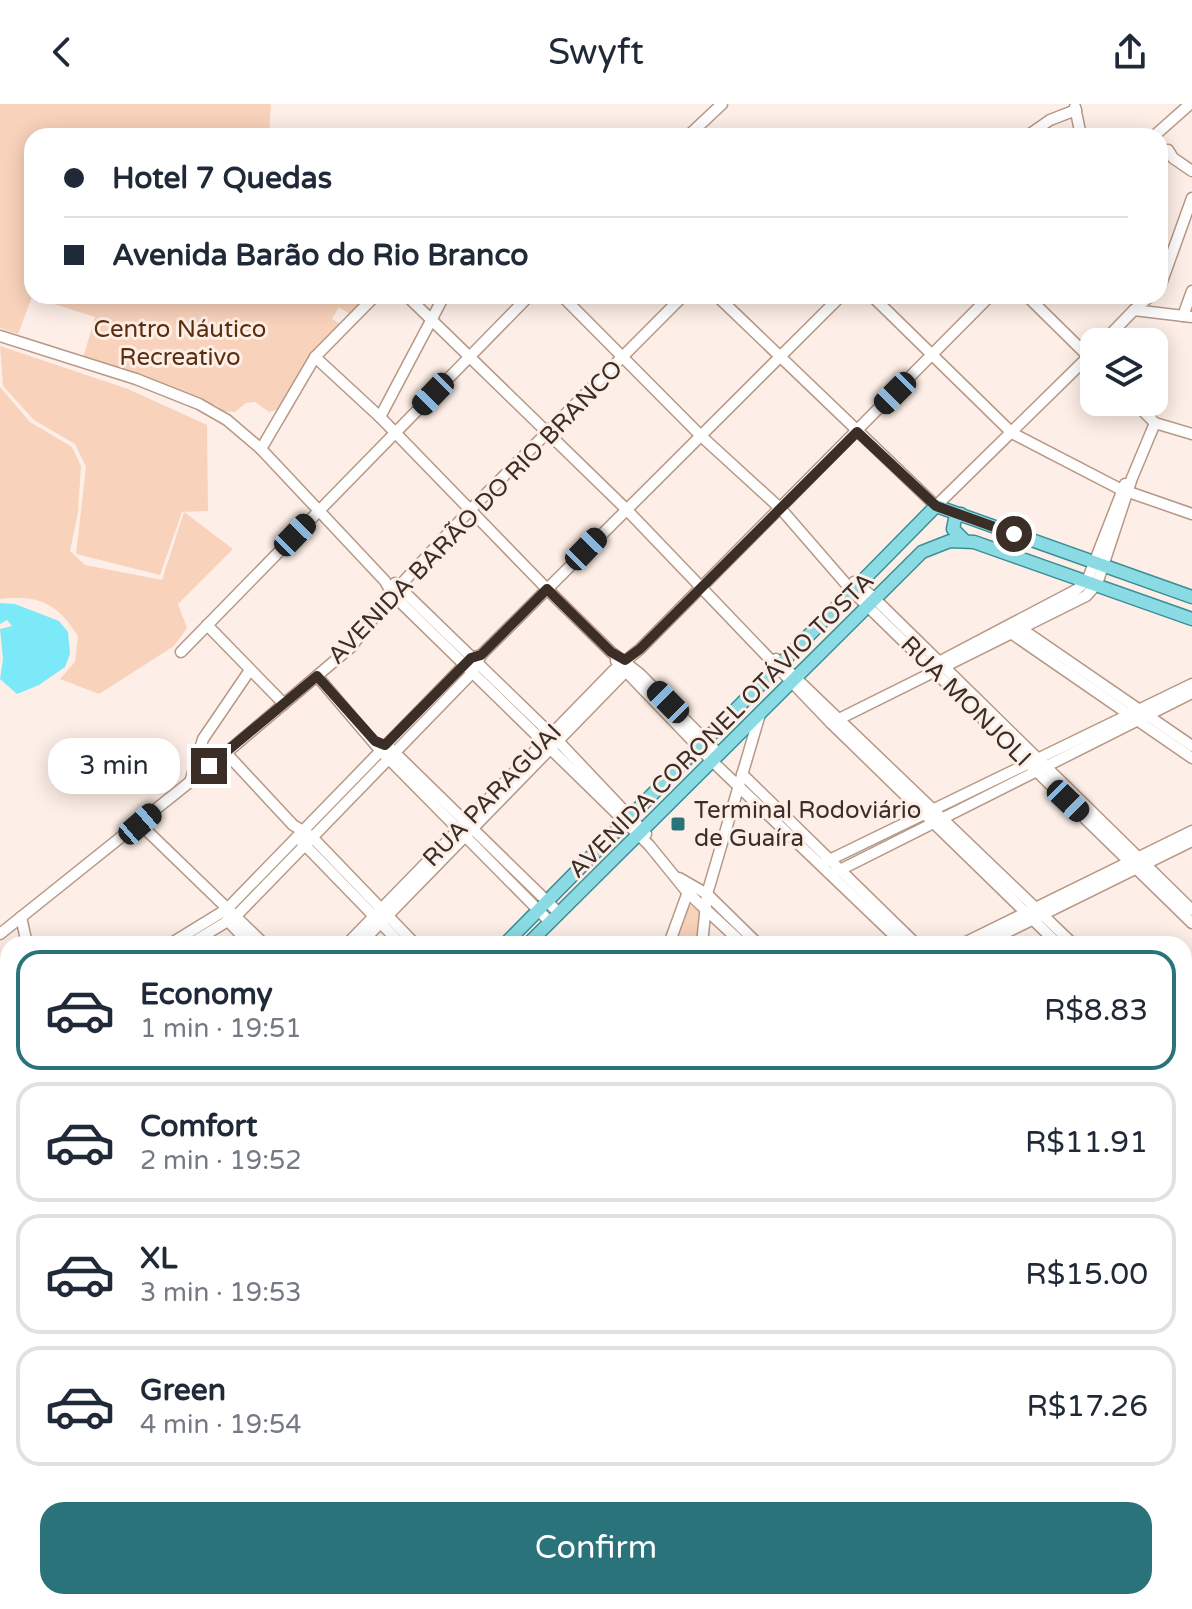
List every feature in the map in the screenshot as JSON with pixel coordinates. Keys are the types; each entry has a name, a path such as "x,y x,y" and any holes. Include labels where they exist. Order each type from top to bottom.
{"main road":[{"path":"936,506 1192,597"},
{"name":"AVENIDA CORONEL OTÁVIO TOSTA","path":"513,936 936,506"},
{"path":"961,514 955,519 953,529 964,540 1192,619"},
{"name":"AVENIDA CORONEL OTÁVIO TOSTA","path":"536,936 608,866 644,837 714,757 870,600 922,552 964,540"},
{"path":"596,853 608,866"}],"street":[{"path":"696,128 722,104"},
{"path":"1163,128 1190,104"},
{"path":"1038,128 1075,107 1079,128"},
{"path":"1168,150 1173,158 1192,171"},
{"path":"1168,160 1173,158"},
{"path":"1168,265 1192,198"},
{"path":"1134,310 1188,316 1192,291"},
{"path":"261,449 315,357 367,304"},
{"path":"415,304 626,509 767,654 1034,913 1063,936"},
{"path":"380,417 439,304"},
{"path":"181,652 521,304"},
{"name":"RUA MONJOLI","path":"570,304 700,435 781,509 935,669 1088,813 1177,902 1192,923"},
{"name":"AVENIDA BARÃO DO RIO BRANCO","path":"0,934 226,753 372,625 396,590 470,510 675,304"},
{"path":"725,304 936,506 1080,368"},
{"path":"301,831 391,756 474,663 833,304"},
{"path":"880,304 1012,433 1125,491 1192,514"},
{"name":"RUA PARAGUAI","path":"356,936 466,830 640,649 982,304"},
{"path":"1036,304 1080,346"},
{"path":"1117,328 1141,304"},
{"path":"0,336 199,404 227,420 261,449 385,581 474,663 629,820 679,878 707,894 741,936"},
{"path":"315,357 395,432 740,786 784,821"},
{"path":"1148,416 1155,423 1192,434"},
{"path":"836,721 1092,582 1125,491 1155,423"},
{"path":"207,625 284,704"},
{"path":"1012,628 1138,714 1192,746"},
{"path":"185,936 227,913 380,745 474,663"},
{"path":"191,779 203,739 250,670"},
{"path":"317,676 380,745 555,917"},
{"path":"826,862 934,815 1178,695 1192,684"},
{"path":"1178,695 1192,693"},
{"path":"702,936 707,894 761,710"},
{"path":"1138,714 1192,758"},
{"path":"226,753 395,936"},
{"path":"742,774 784,821 881,916 906,936"},
{"path":"836,872 934,815"},
{"path":"140,824 227,913 254,936"},
{"path":"301,831 302,845 405,936"},
{"path":"1138,863 1192,831"},
{"path":"991,936 1138,863 1192,841"},
{"path":"200,936 302,845"},
{"path":"690,887 704,908 739,936"},
{"path":"672,936 690,887"},
{"name":"RUA MONJOLI","path":"1177,902 1192,910"},
{"path":"227,913 244,936"},
{"path":"1034,913 1052,936"},
{"name":"RUA PARAGUAI","path":"365,936 379,916"},
{"path":"881,916 897,936"},
{"path":"21,917 25,936"}],"green space":[{"name":"Centro Náutico Recreativo","path":"0,104 271,104 270,128 24,128 24,304 29,304 18,334 0,328"},
{"name":"Centro Náutico Recreativo","path":"54,304 359,306 351,315 339,307 332,319 343,326 323,348 313,350 280,409 269,412 255,402 246,403 235,412 223,411 215,404 213,408 83,358 95,317"},
{"path":"0,346 128,389 207,425 208,511 182,512 160,575 76,554 86,467 75,444 34,420 3,386"},
{"path":"0,387 30,422 72,447 81,466 78,513 70,551 85,565 162,580 184,512 233,549 178,604 187,628 174,646 99,694 60,679 75,662 78,636 63,616 37,600 0,599"},
{"path":"688,904 704,913 701,936 676,936"}],"water":[{"path":"0,603 15,604 59,621 68,632 70,654 65,667 39,685 17,694 0,679 3,659 0,629 12,626 7,620 0,624"}],"place":[{"name":"Terminal Rodoviário de Guaíra","path":"678,824"}],"route":[{"path":"209,766 317,676 375,741 385,745 471,658 481,655 547,589 611,652 625,660 640,649 857,432 936,506 1014,534"}]}
